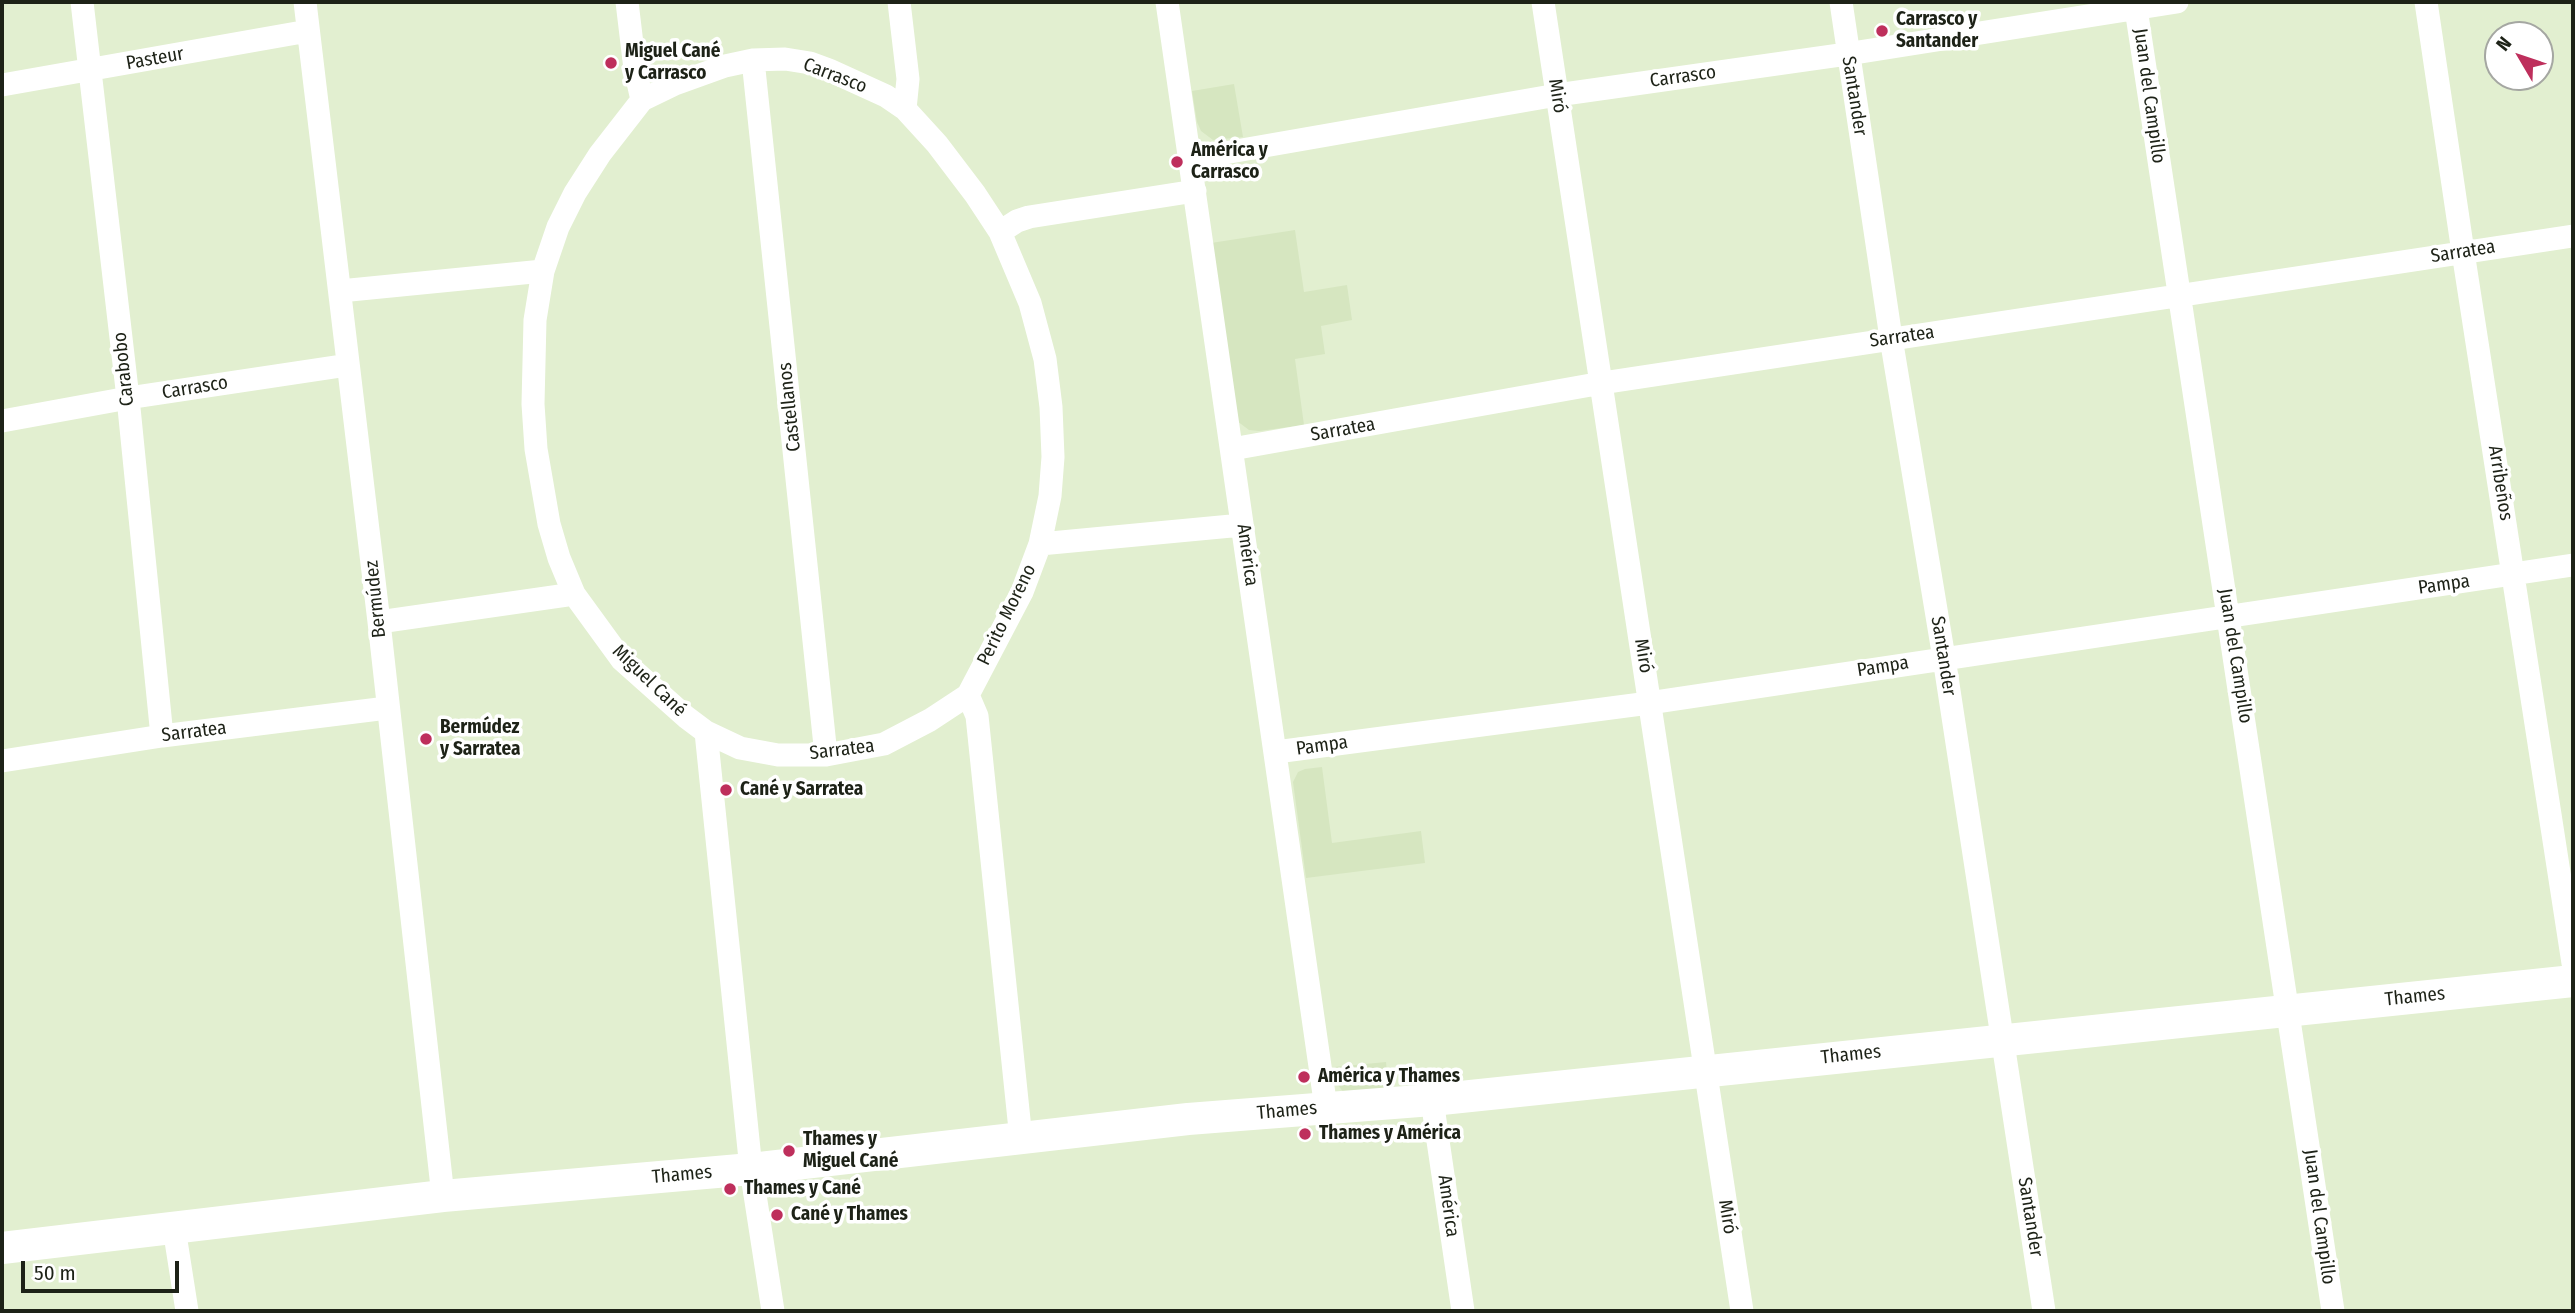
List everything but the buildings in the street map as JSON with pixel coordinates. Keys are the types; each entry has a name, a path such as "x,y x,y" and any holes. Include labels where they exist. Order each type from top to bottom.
{"street":[{"name":"Carabobo","path":"82,2 128,398 162,736"},
{"name":"Bermúdez","path":"305,2 379,622 443,1196"},
{"path":"627,2 635,69 642,100"},
{"path":"899,2 908,79 905,109"},
{"name":"América","path":"1167,2 1326,1108"},
{"name":"Miró","path":"1543,2 1742,1311"},
{"name":"Santander","path":"1841,2 2044,1311"},
{"name":"Carrasco","path":"1190,159 1557,94 1847,54 2136,5 2177,2"},
{"name":"Arribeños","path":"2427,2 2573,963"},
{"name":"Juan del Campillo","path":"2136,5 2333,1311"},
{"name":"Pasteur","path":"2,85 308,31"},
{"name":"Carrasco","path":"642,100 703,73 754,60 785,59 810,63 858,83 905,109"},
{"name":"Castellanos","path":"754,60 826,755"},
{"name":"Miguel Cané","path":"642,100 600,154 575,193 558,227 543,271 535,320 533,367 536,449 549,524 574,594 622,660 685,717 706,732"},
{"name":"Perito Moreno","path":"905,109 975,194 1000,232 1030,303 1045,359 1051,407 1053,457 1050,496 1040,544 1022,592 968,695"},
{"path":"1000,232 1029,217 1195,191"},
{"name":"Sarratea","path":"1232,449 1602,383 2573,236"},
{"path":"340,291 543,271"},
{"name":"Carrasco","path":"2,421 128,398 348,365"},
{"path":"1040,544 1242,525"},
{"name":"Pampa","path":"1276,752 1649,703 2573,565"},
{"path":"379,622 574,594"},
{"path":"968,695 977,716 1021,1139"},
{"name":"Sarratea","path":"706,732 740,748 778,755 826,755 884,744 930,720 968,695"},
{"name":"Sarratea","path":"2,761 162,736 387,708"},
{"path":"706,732 751,1169 773,1311"},
{"name":"Thames","path":"2,1248 443,1196 751,1169 1188,1119 1432,1100 2573,981"},
{"name":"América","path":"1432,1100 1463,1311"},
{"path":"174,1228 187,1311"}],"shaded area":[{"path":"1234,84 1243,137 1213,140 1201,131 1197,122 1192,91"},
{"path":"1295,230 1304,292 1347,285 1352,320 1321,326 1325,354 1295,359 1304,425 1249,430 1237,421 1211,243"},
{"path":"1322,767 1332,843 1421,831 1425,863 1306,878 1293,782 1298,772"},
{"path":"1386,1062 1389,1093 1345,1094 1337,1084 1334,1067"}],"place":[{"name":"Carrasco y Santander","path":"1882,31"},
{"name":"Miguel Cané y Carrasco","path":"611,63"},
{"name":"América y Carrasco","path":"1177,162"},
{"name":"Bermúdez y Sarratea","path":"426,739"},
{"name":"Cané y Sarratea","path":"726,790"},
{"name":"América y Thames","path":"1304,1077"},
{"name":"Thames y América","path":"1305,1134"},
{"name":"Thames y Miguel Cané","path":"789,1151"},
{"name":"Thames y Cané","path":"730,1189"},
{"name":"Cané y Thames","path":"777,1215"}]}
